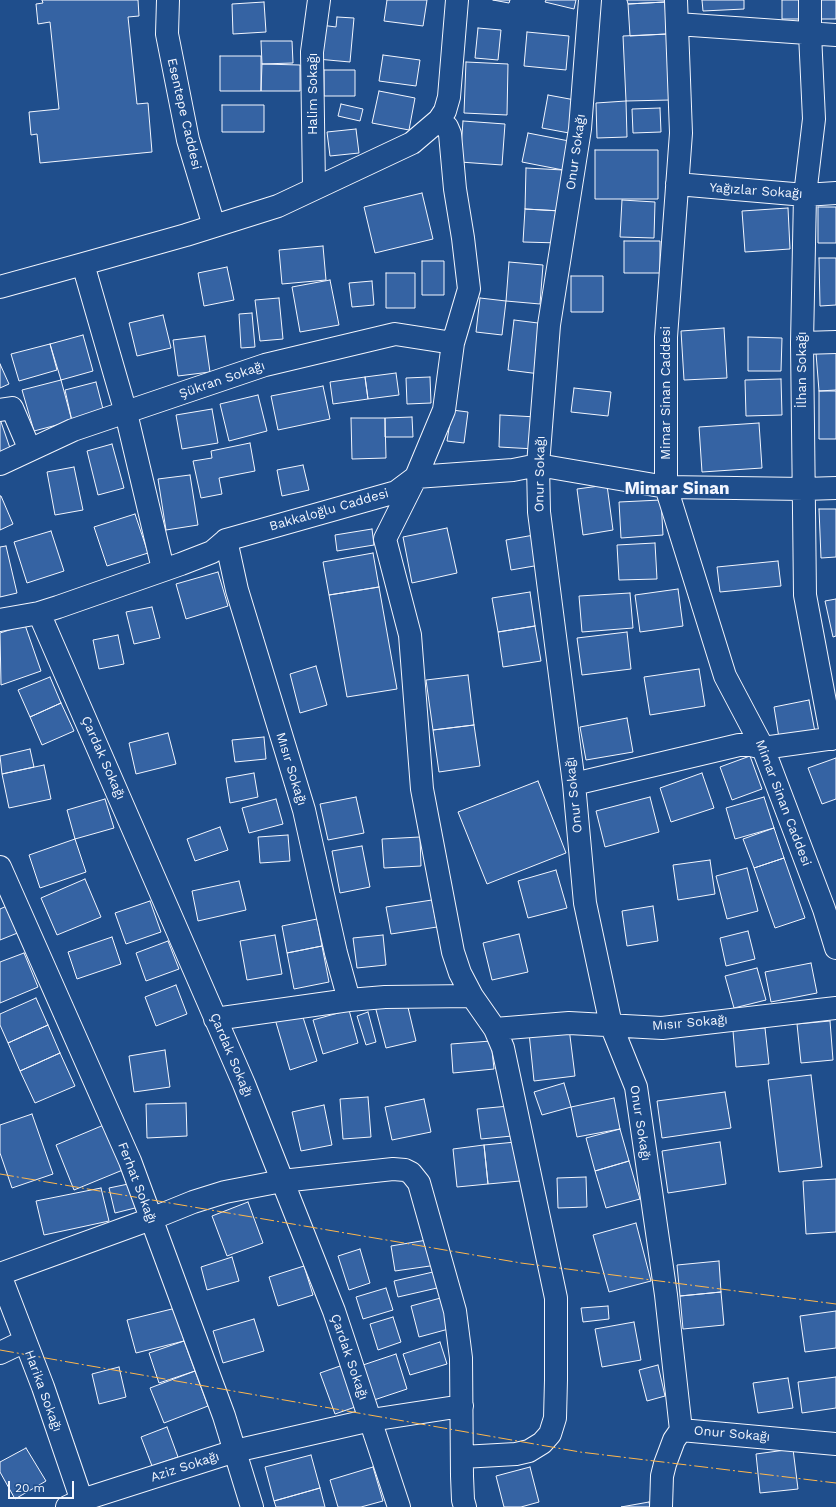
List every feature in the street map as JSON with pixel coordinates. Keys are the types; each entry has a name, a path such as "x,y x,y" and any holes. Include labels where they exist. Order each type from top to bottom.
{"street":[{"name":"Esentepe Caddesi","path":"168,0 167,34 188,140 214,226"},
{"name":"Halim Sokağı","path":"314,188 312,52 319,0"},
{"path":"0,287 214,226 278,206 412,143 439,120 445,110 449,97 457,0"},
{"name":"Onur Sokağı","path":"590,0 580,129 549,325 538,465 539,512 574,784 585,903 611,1025 636,1087 666,1295 681,1430 836,1444"},
{"name":"Mimar Sinan Caddesi","path":"676,0 681,133 666,337 666,487 725,676 763,748 824,909 836,948"},
{"name":"İlhan Sokağı","path":"810,0 814,119 804,195 802,343 805,595 834,739"},
{"path":"677,24 836,35"},
{"path":"439,120 447,127 450,134 455,189 469,289 453,343 444,410 416,477 385,538 410,635 422,789 453,952 460,973 472,996 495,1030 503,1048 556,1298 555,1418 550,1434 542,1443 529,1451 516,1454 462,1457"},
{"name":"Yağızlar Sokağı","path":"677,184 804,195 836,194"},
{"path":"83,264 126,413 164,569"},
{"name":"Şükran Sokağı","path":"0,464 74,430 265,365 395,334 453,343"},
{"path":"802,343 836,342"},
{"path":"0,410 12,408 30,450"},
{"path":"416,477 513,470 538,465 666,487 836,488"},
{"name":"Bakkaloğlu Caddesi","path":"0,620 39,613 164,569 212,552 226,540 396,492 416,477"},
{"name":"Mısır Sokağı","path":"226,540 237,590 304,810 336,953 350,1000"},
{"name":"Çardak Sokağı","path":"39,613 244,1084 334,1311 399,1507"},
{"path":"574,784 739,745 751,745 763,748 834,739"},
{"name":"Ferhat Sokağı","path":"0,867 130,1161 224,1416 252,1507"},
{"path":"215,1018 350,1000 385,997 472,996"},
{"name":"Mısır Sokağı","path":"495,1030 569,1023 662,1028 836,1008"},
{"path":"0,1274 151,1219 193,1202 225,1192 282,1181 393,1169 405,1170 416,1178 419,1183 455,1311 461,1358 463,1500 465,1507"},
{"name":"Harika Sokağı","path":"0,1274 43,1387 78,1505"},
{"path":"0,1353 25,1341"},
{"name":"Aziz Sokağı","path":"78,1505 235,1451 371,1420 462,1406"},
{"path":"661,1507 662,1476 665,1464 672,1446 681,1430"}],"building":[{"path":"42,0 138,0 139,16 128,17 137,104 148,103 152,152 40,163 37,134 31,135 29,112 59,109 50,22 38,24 36,4 43,3"},
{"path":"387,0 427,0 423,26 384,21"},
{"path":"493,0 510,0 509,3"},
{"path":"546,0 576,0 574,9 545,2"},
{"path":"627,0 665,0 665,2 628,4"},
{"path":"702,0 744,0 744,9 703,11"},
{"path":"782,0 803,0 804,19 782,19"},
{"path":"820,0 836,0 836,19 820,19"},
{"path":"264,2 266,32 233,34 232,4"},
{"path":"665,2 667,34 630,36 628,4"},
{"path":"337,17 354,18 350,62 317,59 321,25 336,27"},
{"path":"478,28 501,30 498,60 475,58"},
{"path":"527,32 569,36 566,70 524,66"},
{"path":"667,34 670,100 626,101 623,36"},
{"path":"261,41 292,41 293,63 262,64"},
{"path":"383,55 420,60 416,86 379,81"},
{"path":"220,56 261,56 261,91 220,91"},
{"path":"466,62 508,64 507,115 464,113"},
{"path":"262,64 300,65 300,91 261,91"},
{"path":"324,70 355,70 355,96 324,96"},
{"path":"379,91 415,98 409,130 372,123"},
{"path":"548,95 575,100 569,133 542,128"},
{"path":"626,101 627,137 597,138 596,103"},
{"path":"341,104 363,109 360,121 338,116"},
{"path":"222,105 264,105 264,132 222,132"},
{"path":"660,108 661,132 633,133 632,109"},
{"path":"463,121 505,124 502,165 460,162"},
{"path":"356,129 359,153 330,156 327,132"},
{"path":"528,133 569,141 563,170 522,162"},
{"path":"595,150 658,150 658,199 595,199"},
{"path":"526,168 563,170 561,211 525,209"},
{"path":"422,193 433,239 375,253 364,207"},
{"path":"622,200 655,202 654,238 620,237"},
{"path":"818,207 836,207 836,243 818,243"},
{"path":"788,208 790,249 745,252 742,211"},
{"path":"525,209 561,211 560,243 523,242"},
{"path":"624,241 660,241 660,273 624,273"},
{"path":"323,246 326,280 282,284 279,250"},
{"path":"819,258 836,258 836,305 820,306"},
{"path":"422,261 444,261 444,295 422,295"},
{"path":"509,262 543,265 540,304 506,301"},
{"path":"227,267 234,300 204,306 198,273"},
{"path":"386,273 415,273 415,308 386,308"},
{"path":"571,276 603,276 603,312 571,312"},
{"path":"330,280 339,325 300,332 292,287"},
{"path":"372,281 374,305 352,307 349,283"},
{"path":"279,298 283,339 260,341 255,300"},
{"path":"480,298 506,301 502,335 476,332"},
{"path":"252,313 255,347 241,348 239,314"},
{"path":"163,315 171,348 137,356 129,323"},
{"path":"514,320 546,324 540,374 508,370"},
{"path":"724,328 727,378 684,380 681,331"},
{"path":"83,335 93,371 61,380 50,344"},
{"path":"205,336 210,372 178,376 173,340"},
{"path":"748,337 782,338 781,371 748,371"},
{"path":"50,344 57,370 19,381 11,354"},
{"path":"836,352 836,390 819,391 816,353"},
{"path":"0,364 9,384 0,388"},
{"path":"396,373 399,395 368,399 365,377"},
{"path":"365,377 368,399 333,404 330,382"},
{"path":"430,377 431,403 407,404 406,378"},
{"path":"781,379 782,415 746,416 745,380"},
{"path":"61,380 72,421 34,431 22,390"},
{"path":"96,382 104,413 72,421 65,390"},
{"path":"323,386 330,419 278,430 271,396"},
{"path":"574,388 611,392 608,416 571,412"},
{"path":"819,391 836,391 836,439 819,439"},
{"path":"258,395 267,431 229,441 220,404"},
{"path":"212,409 218,443 182,449 176,415"},
{"path":"452,410 468,412 464,443 447,441"},
{"path":"500,415 537,417 535,449 499,447"},
{"path":"412,417 413,437 385,437 385,418"},
{"path":"351,418 385,418 386,458 352,459"},
{"path":"0,419 11,451 0,455"},
{"path":"759,423 762,468 702,472 699,427"},
{"path":"250,443 255,471 219,478 222,494 201,498 193,461 212,458 211,451"},
{"path":"112,444 124,488 98,495 87,451"},
{"path":"303,465 309,490 282,496 277,470"},
{"path":"74,467 83,510 55,515 47,472"},
{"path":"190,475 198,525 166,530 158,479"},
{"path":"607,485 613,530 583,535 577,489"},
{"path":"0,496 13,524 0,530"},
{"path":"661,500 663,535 621,538 619,502"},
{"path":"819,509 836,509 836,557 821,558"},
{"path":"135,514 148,553 107,566 94,527"},
{"path":"447,528 457,573 412,583 403,537"},
{"path":"372,529 374,545 337,551 335,535"},
{"path":"51,531 64,571 27,583 14,542"},
{"path":"534,535 540,565 511,570 506,540"},
{"path":"655,543 657,579 619,580 617,545"},
{"path":"6,546 17,593 0,597 0,547"},
{"path":"373,553 379,587 329,595 323,562"},
{"path":"778,561 781,586 720,592 717,567"},
{"path":"218,572 228,606 186,619 176,584"},
{"path":"379,587 397,689 347,697 329,595"},
{"path":"678,589 683,626 640,632 635,595"},
{"path":"530,592 535,626 498,632 492,598"},
{"path":"630,593 633,628 582,632 579,596"},
{"path":"836,599 836,636 833,637 825,601"},
{"path":"152,607 160,638 134,644 126,612"},
{"path":"25,625 41,671 1,685 0,633"},
{"path":"535,626 541,661 503,667 498,632"},
{"path":"627,632 631,669 582,675 577,638"},
{"path":"118,635 124,664 99,669 93,640"},
{"path":"316,666 327,705 300,713 290,674"},
{"path":"699,669 705,706 650,715 644,677"},
{"path":"468,675 474,725 433,730 426,680"},
{"path":"50,677 61,703 30,717 18,690"},
{"path":"809,700 815,732 779,738 774,707"},
{"path":"61,703 74,731 42,745 30,717"},
{"path":"627,718 633,752 586,760 580,727"},
{"path":"474,725 480,766 439,772 433,730"},
{"path":"168,733 176,764 136,774 129,743"},
{"path":"264,737 266,759 235,762 232,740"},
{"path":"30,749 34,767 2,774 0,756"},
{"path":"750,756 762,789 732,800 720,767"},
{"path":"836,758 836,799 822,804 808,768"},
{"path":"44,765 51,799 9,808 2,774"},
{"path":"254,773 258,797 230,803 226,778"},
{"path":"702,773 714,808 671,822 660,788"},
{"path":"538,781 566,853 487,884 458,812"},
{"path":"356,797 364,833 328,840 320,804"},
{"path":"650,797 659,832 605,847 596,811"},
{"path":"764,797 774,828 735,839 726,808"},
{"path":"105,799 114,828 75,839 67,810"},
{"path":"276,799 283,824 249,833 242,808"},
{"path":"220,827 228,850 195,861 187,839"},
{"path":"774,828 784,858 754,868 743,839"},
{"path":"288,835 290,861 260,863 258,837"},
{"path":"420,837 421,866 384,868 382,839"},
{"path":"75,839 86,872 40,888 29,855"},
{"path":"362,846 370,887 340,893 332,851"},
{"path":"784,858 805,918 775,928 754,868"},
{"path":"710,860 715,894 678,900 673,865"},
{"path":"747,868 758,911 727,919 716,876"},
{"path":"556,870 567,908 528,918 518,881"},
{"path":"85,879 101,917 57,935 41,898"},
{"path":"239,881 246,910 198,921 192,891"},
{"path":"432,900 437,927 391,934 386,907"},
{"path":"150,901 161,932 126,944 115,913"},
{"path":"9,905 20,932 0,940 0,909"},
{"path":"653,906 658,941 627,946 622,911"},
{"path":"317,919 322,946 287,953 282,926"},
{"path":"748,931 755,959 726,966 720,938"},
{"path":"519,934 528,972 492,980 483,943"},
{"path":"275,935 282,974 247,980 240,941"},
{"path":"383,935 386,965 357,968 353,938"},
{"path":"112,937 121,964 77,979 68,952"},
{"path":"168,941 179,969 146,981 136,953"},
{"path":"322,946 329,982 294,989 287,953"},
{"path":"24,953 38,987 0,1003 0,962"},
{"path":"811,963 817,993 771,1002 765,972"},
{"path":"757,968 766,1000 734,1008 725,976"},
{"path":"176,985 187,1014 156,1026 145,997"},
{"path":"36,998 48,1025 8,1043 0,1025 0,1014"},
{"path":"406,999 416,1041 386,1048 375,1006"},
{"path":"349,1010 358,1043 323,1054 313,1020"},
{"path":"301,1011 317,1061 290,1070 275,1019"},
{"path":"368,1012 376,1042 366,1045 357,1016"},
{"path":"830,1021 833,1060 801,1063 797,1024"},
{"path":"48,1025 60,1053 20,1071 8,1043"},
{"path":"569,1028 575,1076 534,1081 529,1033"},
{"path":"765,1028 769,1064 736,1067 733,1031"},
{"path":"491,1041 494,1069 453,1073 451,1044"},
{"path":"165,1050 170,1087 134,1092 129,1056"},
{"path":"60,1053 75,1086 35,1103 20,1071"},
{"path":"811,1075 822,1167 779,1172 768,1080"},
{"path":"564,1083 571,1107 542,1115 534,1092"},
{"path":"725,1092 731,1128 662,1138 657,1101"},
{"path":"368,1097 371,1137 343,1139 340,1099"},
{"path":"614,1098 620,1129 577,1137 571,1107"},
{"path":"424,1099 431,1132 392,1140 385,1107"},
{"path":"186,1103 187,1136 147,1138 146,1104"},
{"path":"324,1105 332,1145 301,1151 292,1112"},
{"path":"509,1106 512,1136 481,1139 477,1109"},
{"path":"32,1114 53,1174 12,1188 0,1153 0,1125"},
{"path":"111,1122 130,1167 74,1190 56,1145"},
{"path":"620,1129 629,1161 595,1171 586,1138"},
{"path":"516,1142 520,1181 488,1184 484,1145"},
{"path":"720,1142 726,1184 668,1193 662,1151"},
{"path":"484,1145 488,1184 457,1187 453,1149"},
{"path":"629,1161 640,1199 606,1208 595,1171"},
{"path":"586,1177 587,1207 558,1208 557,1178"},
{"path":"836,1179 836,1232 806,1234 803,1181"},
{"path":"138,1182 143,1206 115,1213 109,1188"},
{"path":"101,1188 109,1221 44,1235 36,1201"},
{"path":"248,1202 263,1243 227,1256 212,1216"},
{"path":"636,1223 651,1281 609,1292 593,1235"},
{"path":"433,1239 437,1265 395,1271 391,1246"},
{"path":"360,1249 370,1283 349,1290 338,1256"},
{"path":"232,1257 239,1281 207,1290 201,1267"},
{"path":"719,1261 721,1292 680,1296 677,1265"},
{"path":"304,1266 313,1295 278,1306 269,1277"},
{"path":"433,1272 437,1288 398,1297 394,1281"},
{"path":"386,1288 393,1310 363,1319 356,1297"},
{"path":"721,1292 724,1325 683,1329 680,1296"},
{"path":"448,1296 456,1327 419,1337 411,1306"},
{"path":"608,1306 609,1319 583,1322 581,1308"},
{"path":"176,1308 184,1341 136,1353 127,1320"},
{"path":"836,1311 836,1348 805,1352 800,1316"},
{"path":"393,1317 401,1342 378,1350 370,1324"},
{"path":"254,1319 264,1351 223,1363 213,1331"},
{"path":"634,1322 641,1360 602,1367 595,1329"},
{"path":"184,1341 195,1371 159,1383 149,1353"},
{"path":"440,1342 447,1364 410,1375 403,1354"},
{"path":"396,1354 407,1389 374,1400 363,1365"},
{"path":"343,1365 358,1406 335,1414 320,1373"},
{"path":"658,1365 665,1396 647,1401 639,1370"},
{"path":"119,1367 126,1397 99,1404 92,1374"},
{"path":"195,1371 208,1406 164,1423 150,1388"},
{"path":"836,1377 836,1408 802,1413 798,1382"},
{"path":"788,1378 793,1408 758,1413 753,1383"},
{"path":"167,1427 178,1457 152,1466 141,1437"},
{"path":"26,1448 46,1481 15,1499 0,1472 0,1462"},
{"path":"793,1449 798,1489 760,1493 756,1454"},
{"path":"311,1455 320,1488 274,1501 265,1467"},
{"path":"373,1467 383,1501 361,1507 338,1507 330,1480"},
{"path":"530,1467 539,1502 521,1507 504,1507 496,1476"},
{"path":"320,1488 325,1507 276,1507 274,1501"},
{"path":"649,1502 650,1507 621,1507"}],"power":[{"path":"0,1174 521,1263 836,1304"},
{"path":"0,1350 580,1452 836,1483"}],"district":[{"name":"Mimar Sinan","path":"677,489"}]}
